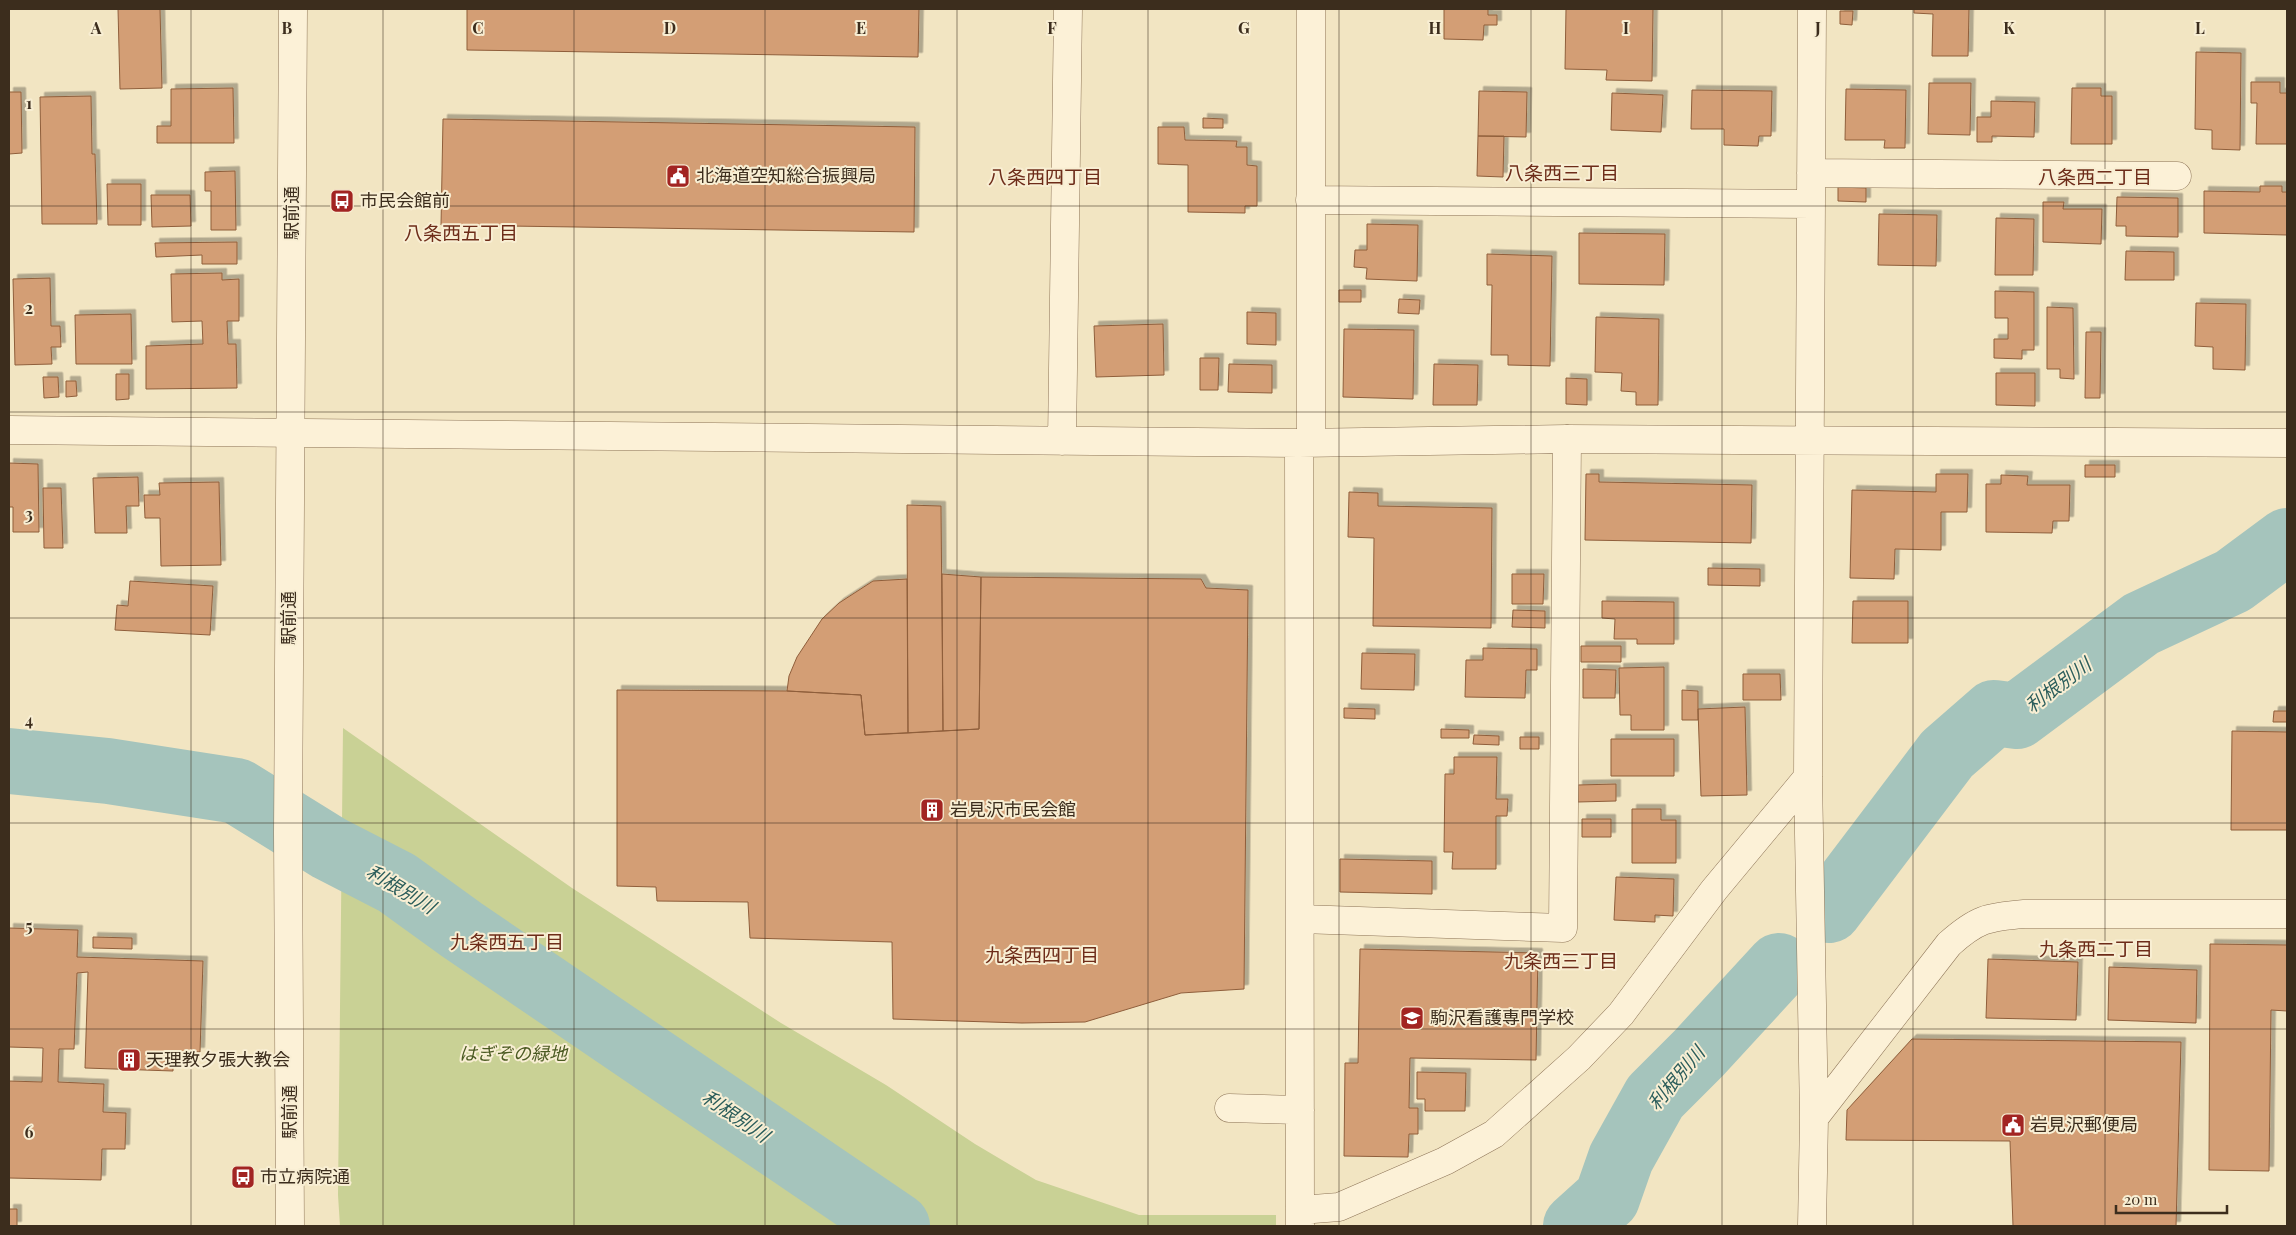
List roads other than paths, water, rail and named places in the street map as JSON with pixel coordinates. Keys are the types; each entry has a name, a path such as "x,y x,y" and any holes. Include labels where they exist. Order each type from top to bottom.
{"street":[{"name":"駅前通","path":"290,1226 290,926 288,833 293,9"},
{"path":"1062,441 1068,9"},
{"path":"1311,9 1310,200 1305,443 1300,1220 1339,1207 1445,1161 1494,1134 1579,1058 1621,1014 1714,890 1808,776"},
{"path":"1812,9 1808,776 1814,1118 1812,1226"},
{"path":"1811,173 2177,176"},
{"path":"1310,200 1811,204"},
{"path":"9,430 1305,443 1567,439 2287,443"},
{"path":"1301,919 1563,928 1567,439"},
{"path":"1814,1118 1949,944 1968,926 1992,916 2024,914 2287,914"},
{"path":"1229,1108 1300,1110"}],"waterway":[{"name":"利根別川","path":"1829,910 1947,754 1994,713 2017,716 2141,624 2233,581 2287,541"},
{"name":"利根別川","path":"9,761 108,771 237,791 329,848 397,883 462,930 897,1226"},
{"name":"利根別川","path":"1576,1226 1607,1198 1621,1158 1655,1097 1699,1053 1779,966"}],"place":[{"name":"北海道空知総合振興局","path":"678,176"},
{"name":"市民会館前","path":"342,201"},
{"name":"岩見沢市民会館","path":"932,810"},
{"name":"駒沢看護専門学校","path":"1412,1018"},
{"name":"天理教夕張大教会","path":"129,1060"},
{"name":"岩見沢郵便局","path":"2013,1125"},
{"name":"市立病院通","path":"243,1177"}],"district":[{"name":"八条西三丁目","path":"1562,173"},
{"name":"八条西四丁目","path":"1045,177"},
{"name":"八条西二丁目","path":"2095,177"},
{"name":"八条西五丁目","path":"461,233"},
{"name":"九条西五丁目","path":"507,942"},
{"name":"九条西二丁目","path":"2096,949"},
{"name":"九条西四丁目","path":"1042,955"},
{"name":"九条西三丁目","path":"1561,961"}],"park label":[{"name":"はぎぞの緑地","path":"513,1054"}]}
